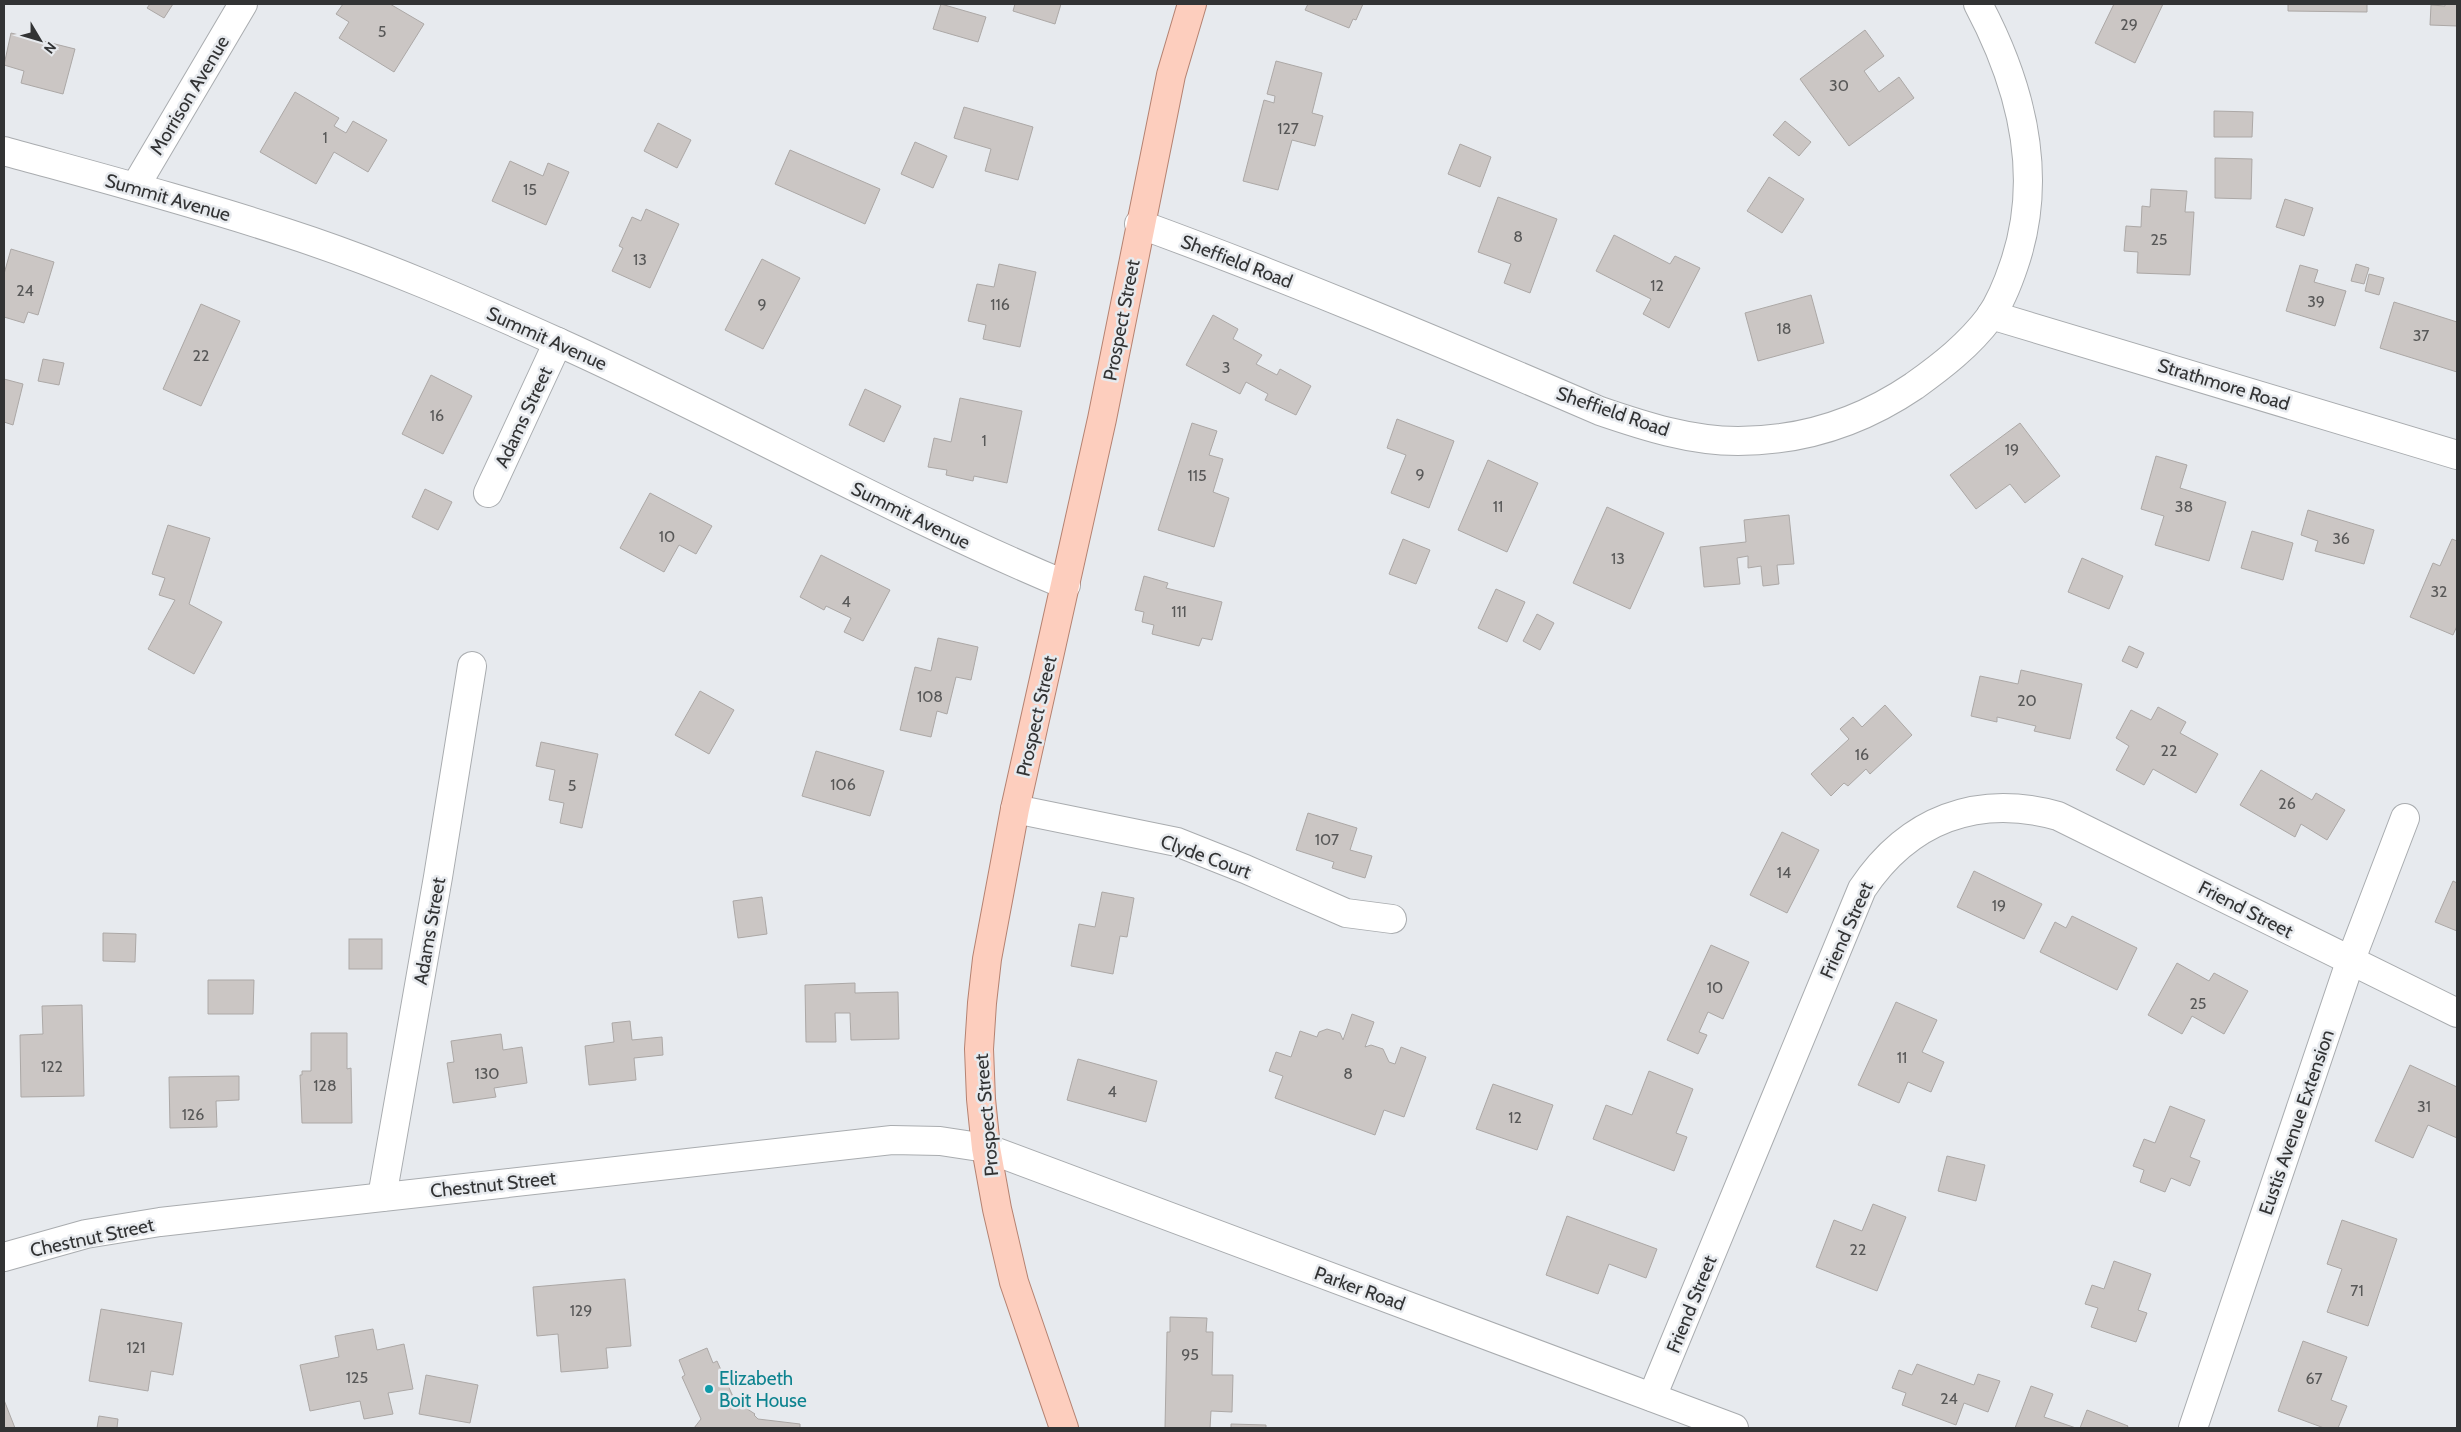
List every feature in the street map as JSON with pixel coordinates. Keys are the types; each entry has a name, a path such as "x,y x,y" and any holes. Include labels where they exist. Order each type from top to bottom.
{"main road":[{"name":"Prospect Street","path":"1064,1428 1014,1282 986,1148 979,1049 982,1003 987,959 1015,810 1102,419 1139,224 1170,75 1192,4"}],"street":[{"name":"Morrison Avenue","path":"135,187 243,4"},
{"name":"Sheffield Road","path":"1139,224 1240,261 1397,324 1600,411 1659,430 1709,439 1765,440 1817,433 1853,420 1888,404 1948,361 1967,344 1991,315 2008,282 2021,246 2028,209 2028,167 2024,126 2012,80 1995,36 1978,4"},
{"name":"Summit Avenue","path":"4,151 135,187 288,233 354,256 558,342 669,394 981,550 1066,585"},
{"name":"Strathmore Road","path":"1991,315 2457,455"},
{"name":"Adams Street","path":"488,493 558,342"},
{"name":"Adams Street","path":"382,1196 436,887 472,666"},
{"name":"Friend Street","path":"1652,1397 1862,889 1890,854 1926,827 1947,817 1991,807 2036,810 2058,816 2350,962 2457,1013"},
{"name":"Clyde Court","path":"1015,810 1177,842 1346,913 1392,919"},
{"name":"Eustis Avenue Extension","path":"2192,1428 2350,962 2405,818"},
{"name":"Chestnut Street","path":"4,1257 86,1234 124,1227 382,1196 892,1140 940,1141 986,1148"},
{"name":"Parker Road","path":"986,1148 1734,1428"}],"building":[{"path":"150,4 173,4 164,18 147,8"},
{"path":"343,4 390,4 424,24 394,72 339,38 349,22 336,14"},
{"path":"941,4 986,17 978,42 933,29"},
{"path":"1015,4 1061,4 1055,24 1013,11"},
{"path":"1308,4 1363,4 1356,20 1353,19 1349,28 1305,10"},
{"path":"2114,4 2163,4 2135,63 2095,43"},
{"path":"2288,4 2367,4 2367,12 2288,11"},
{"path":"2445,4 2457,4 2457,26 2430,25 2431,5 2445,6"},
{"path":"1865,30 1884,56 1864,71 1879,92 1899,77 1914,98 1849,146 1800,79"},
{"path":"11,33 75,49 63,94 21,83 24,71 4,65"},
{"path":"1276,61 1322,73 1312,113 1323,116 1315,146 1292,140 1278,190 1243,181 1264,100 1274,103 1275,96 1267,94"},
{"path":"295,92 339,118 334,126 346,133 353,121 387,140 368,172 334,152 316,184 260,152"},
{"path":"964,107 1033,127 1018,180 985,171 991,149 954,138"},
{"path":"2214,111 2253,112 2252,137 2214,137"},
{"path":"1785,121 1811,142 1799,156 1773,135"},
{"path":"658,123 691,140 677,168 644,151"},
{"path":"915,142 947,156 933,188 901,174"},
{"path":"1460,144 1491,157 1480,187 1448,174"},
{"path":"790,150 880,189 865,224 775,184"},
{"path":"2215,158 2252,159 2251,199 2215,198"},
{"path":"510,161 543,176 548,163 569,172 546,225 492,201"},
{"path":"1769,177 1804,199 1782,233 1747,211"},
{"path":"2151,189 2187,191 2185,212 2194,212 2190,275 2137,273 2138,252 2124,251 2126,226 2141,227 2142,206 2150,207"},
{"path":"1498,197 1557,219 1530,293 1504,283 1511,264 1478,252"},
{"path":"2285,199 2313,208 2304,236 2276,227"},
{"path":"646,209 679,224 650,288 612,271 623,248 619,246 632,217 641,221"},
{"path":"1614,235 1670,264 1675,256 1700,268 1669,328 1643,314 1651,299 1596,271"},
{"path":"11,249 54,262 38,315 28,312 24,323 4,317 4,274"},
{"path":"762,259 800,278 763,349 725,330"},
{"path":"999,264 1036,272 1020,347 983,339 986,325 968,321 977,284 994,287"},
{"path":"2356,264 2369,268 2364,284 2351,281"},
{"path":"2300,265 2318,270 2314,282 2346,291 2335,326 2286,311"},
{"path":"2369,274 2384,278 2379,295 2365,291"},
{"path":"1811,295 1824,343 1758,361 1745,313"},
{"path":"2394,302 2457,322 2457,372 2380,348"},
{"path":"201,304 240,321 201,406 163,389"},
{"path":"1213,315 1238,329 1233,339 1262,355 1256,364 1277,375 1280,369 1311,386 1296,415 1265,400 1268,394 1246,382 1240,394 1186,365"},
{"path":"43,359 64,363 59,385 38,381"},
{"path":"431,375 472,396 443,454 402,434"},
{"path":"4,379 23,384 13,425 4,422"},
{"path":"865,389 901,406 884,442 849,425"},
{"path":"960,398 1022,411 1007,483 974,476 973,481 946,475 947,470 928,467 934,438 951,442"},
{"path":"1397,419 1454,441 1429,508 1391,493 1406,455 1387,448"},
{"path":"1192,423 1217,431 1209,455 1223,459 1213,492 1229,498 1214,547 1158,530"},
{"path":"2020,423 2060,476 2025,503 2010,484 1976,509 1950,475"},
{"path":"2156,456 2187,465 2180,488 2226,502 2209,561 2155,545 2164,516 2141,509"},
{"path":"1488,460 1538,483 1507,552 1458,530"},
{"path":"425,489 452,502 438,530 412,517"},
{"path":"650,493 712,526 696,554 679,545 664,572 620,548"},
{"path":"1607,507 1664,533 1630,609 1573,583"},
{"path":"2308,510 2374,530 2364,564 2315,551 2318,541 2301,535"},
{"path":"1789,515 1794,564 1777,565 1779,584 1763,586 1761,566 1748,568 1748,556 1737,558 1740,584 1704,587 1700,547 1746,542 1744,520"},
{"path":"168,525 210,538 189,604 222,622 194,674 148,649 175,600 159,595 165,578 152,574"},
{"path":"2252,531 2293,543 2283,580 2241,568"},
{"path":"1403,539 1430,550 1416,584 1389,574"},
{"path":"2452,539 2457,541 2457,626 2453,635 2410,617 2433,563 2440,566"},
{"path":"821,555 890,590 863,641 844,632 851,618 826,606 824,610 800,597"},
{"path":"2082,558 2123,576 2109,609 2068,592"},
{"path":"1144,576 1168,583 1166,588 1222,602 1212,640 1202,638 1199,646 1152,634 1154,625 1142,622 1144,612 1135,610"},
{"path":"1496,589 1525,602 1507,642 1478,628"},
{"path":"1537,614 1554,623 1540,650 1523,641"},
{"path":"938,638 978,647 971,680 956,677 947,714 937,711 931,737 900,730 915,667 931,671"},
{"path":"2129,646 2144,653 2137,668 2122,661"},
{"path":"2021,670 2082,684 2070,739 2034,731 2036,726 1997,717 1997,722 1971,716 1980,676 2018,684"},
{"path":"700,691 734,710 709,754 675,735"},
{"path":"1885,705 1912,735 1870,774 1866,769 1848,786 1844,783 1831,796 1811,774 1849,739 1840,729 1853,717 1862,727"},
{"path":"2158,707 2186,722 2180,733 2218,754 2196,793 2153,769 2144,785 2116,770 2129,746 2116,738 2131,710 2151,720"},
{"path":"541,742 598,754 582,828 560,823 564,803 549,800 555,770 536,766"},
{"path":"816,751 884,771 870,816 802,796"},
{"path":"2261,770 2312,800 2316,793 2345,810 2327,840 2301,824 2295,837 2240,805"},
{"path":"1308,813 1357,828 1350,850 1372,856 1365,878 1332,868 1334,862 1296,850"},
{"path":"1782,832 1819,850 1787,913 1750,895"},
{"path":"1974,871 2042,904 2024,939 1957,907"},
{"path":"2453,881 2457,883 2457,931 2435,922"},
{"path":"1102,892 1134,898 1127,937 1120,936 1113,974 1071,966 1079,924 1095,927"},
{"path":"762,897 767,934 738,938 733,901"},
{"path":"2072,916 2137,948 2117,990 2040,952 2055,922 2066,928"},
{"path":"103,933 136,934 135,962 103,961"},
{"path":"349,939 382,939 382,969 349,969"},
{"path":"1711,945 1749,962 1723,1019 1708,1012 1699,1032 1707,1035 1698,1054 1667,1040"},
{"path":"2177,963 2209,981 2214,973 2248,991 2224,1034 2192,1016 2182,1034 2148,1015"},
{"path":"208,980 254,980 253,1014 208,1014"},
{"path":"855,983 855,993 898,992 899,1039 851,1040 850,1013 835,1013 836,1042 806,1042 805,985"},
{"path":"1896,1002 1937,1020 1922,1052 1944,1062 1931,1092 1908,1082 1899,1103 1858,1085"},
{"path":"82,1005 84,1096 21,1097 20,1035 43,1034 42,1006"},
{"path":"1352,1014 1374,1022 1365,1047 1371,1045 1383,1049 1389,1062 1395,1064 1401,1047 1426,1057 1404,1117 1384,1110 1375,1135 1275,1098 1283,1076 1269,1071 1276,1052 1291,1057 1300,1031 1317,1037 1319,1032 1327,1029 1340,1033 1343,1040"},
{"path":"630,1021 632,1040 662,1037 663,1055 634,1058 636,1080 589,1085 585,1046 614,1042 612,1023"},
{"path":"311,1033 347,1033 347,1069 351,1068 352,1123 302,1123 300,1075 302,1075 302,1071 311,1071"},
{"path":"501,1034 503,1050 522,1047 527,1083 494,1088 496,1097 453,1103 447,1063 454,1062 451,1041"},
{"path":"1078,1059 1157,1081 1146,1122 1067,1100"},
{"path":"2410,1065 2457,1087 2457,1138 2428,1125 2413,1158 2375,1141"},
{"path":"1649,1071 1693,1089 1676,1133 1687,1137 1674,1171 1593,1139 1606,1105 1632,1115"},
{"path":"239,1076 239,1100 216,1101 217,1127 170,1128 169,1077"},
{"path":"1493,1084 1553,1105 1537,1150 1476,1129"},
{"path":"2170,1106 2205,1120 2190,1157 2200,1161 2190,1186 2171,1178 2165,1192 2140,1182 2144,1170 2133,1166 2144,1139 2155,1143"},
{"path":"1947,1156 1985,1165 1976,1201 1938,1191"},
{"path":"1873,1204 1906,1217 1877,1291 1816,1267 1834,1220 1862,1231"},
{"path":"1567,1216 1657,1249 1646,1278 1609,1264 1598,1294 1546,1275"},
{"path":"2342,1220 2397,1239 2368,1326 2327,1312 2342,1269 2327,1264"},
{"path":"2114,1261 2151,1274 2138,1310 2147,1313 2136,1342 2091,1327 2098,1308 2085,1304 2092,1285 2104,1289"},
{"path":"625,1279 631,1346 606,1348 608,1368 561,1372 558,1334 537,1336 533,1287"},
{"path":"101,1309 182,1323 173,1375 151,1371 148,1391 89,1381"},
{"path":"1170,1317 1207,1318 1206,1332 1213,1332 1212,1375 1233,1375 1232,1412 1211,1411 1210,1428 1165,1428 1167,1332 1170,1332"},
{"path":"373,1329 377,1350 404,1344 413,1389 388,1393 393,1414 364,1419 360,1401 310,1411 300,1365 339,1357 335,1336"},
{"path":"2303,1341 2347,1357 2331,1400 2347,1406 2338,1428 2324,1428 2278,1411"},
{"name":"Elizabeth Boit House","path":"707,1348 713,1363 717,1361 735,1401 755,1414 758,1419 800,1424 800,1428 694,1428 701,1419 682,1377 685,1375 679,1360"},
{"path":"1917,1364 1974,1385 1978,1374 2000,1381 1988,1412 1964,1403 1956,1425 1902,1405 1906,1393 1892,1388 1899,1370 1912,1375"},
{"path":"426,1375 478,1385 470,1423 419,1414"},
{"path":"2031,1386 2053,1394 2044,1417 2076,1428 2015,1428"},
{"path":"4,1400 15,1428 4,1428"},
{"path":"2087,1410 2128,1426 2127,1428 2080,1428"},
{"path":"99,1416 118,1419 117,1428 97,1428"},
{"path":"1231,1424 1266,1425 1266,1428 1231,1428"}],"place":[{"name":"Elizabeth Boit House","path":"709,1389"}]}
